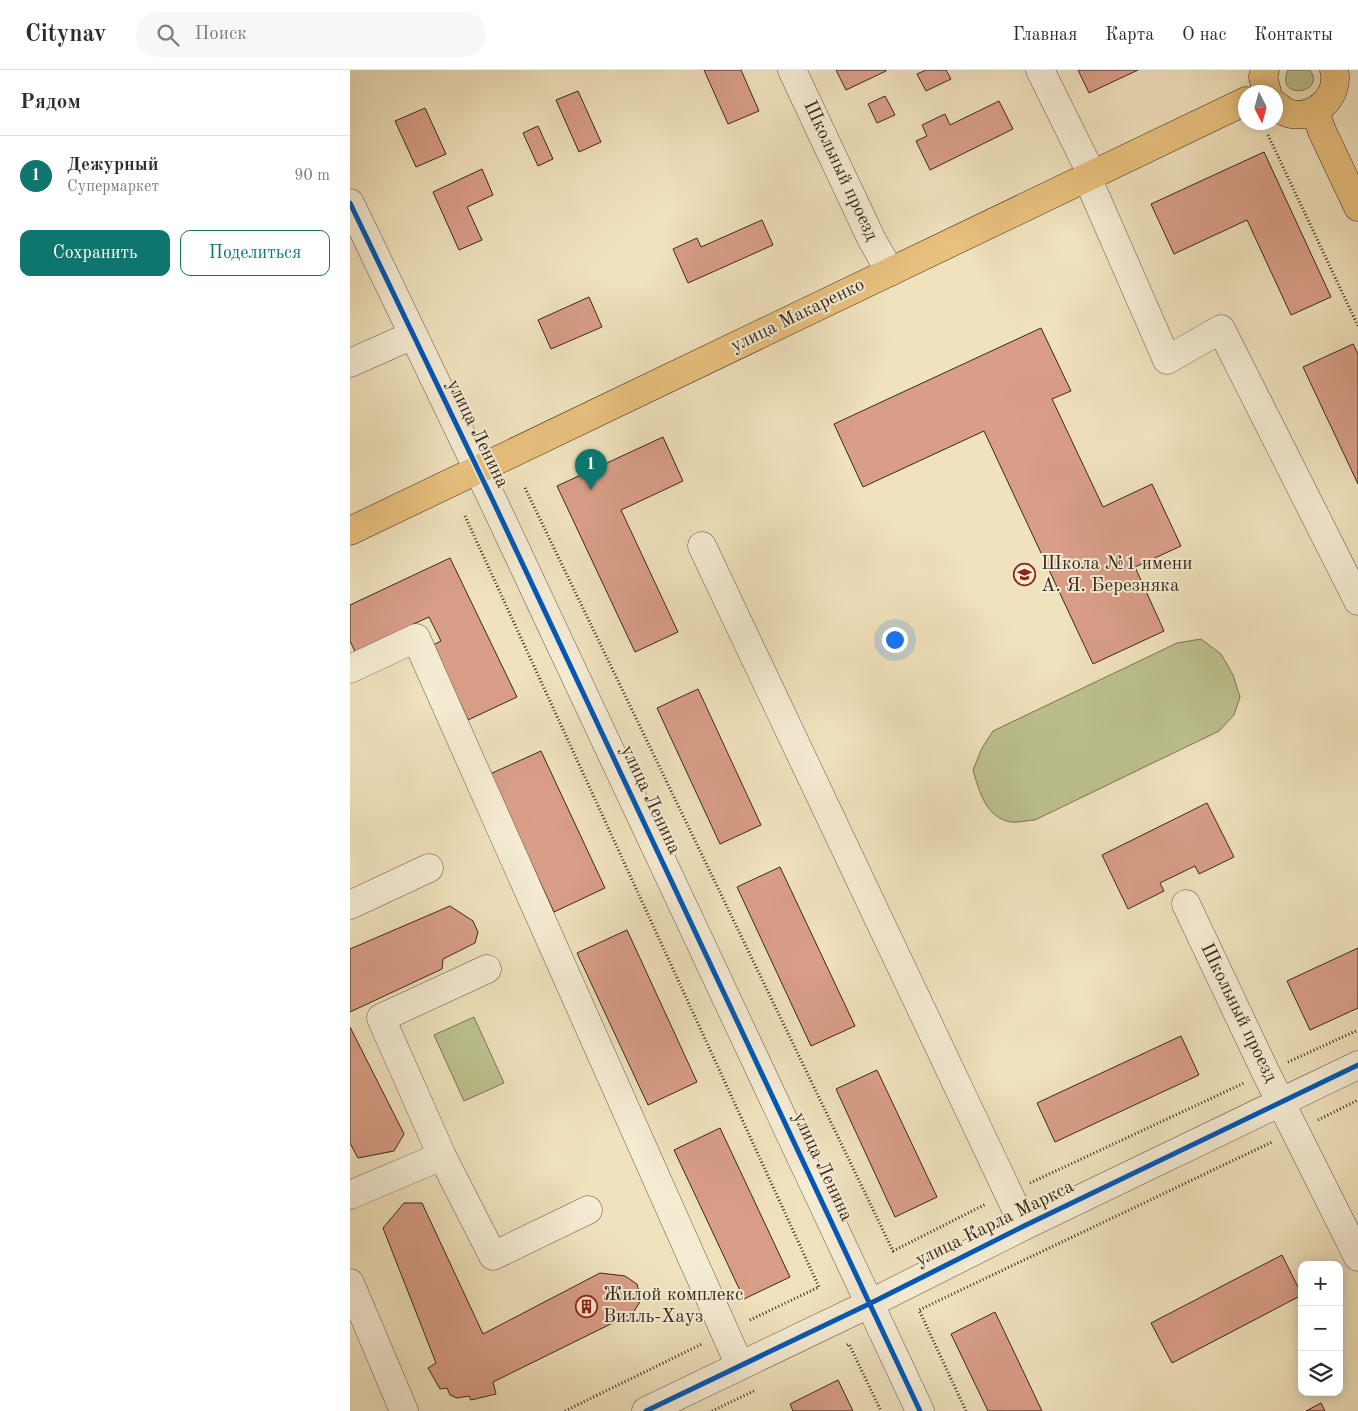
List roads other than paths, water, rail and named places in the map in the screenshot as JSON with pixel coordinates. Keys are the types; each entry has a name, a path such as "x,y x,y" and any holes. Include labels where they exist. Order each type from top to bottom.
{"main road":[{"path":"1283,109 1286,112 1300,114 1315,111 1326,102 1333,90 1336,76 1334,70"},
{"name":"улица Макаренко","path":"350,530 1238,104"},
{"path":"1315,111 1322,131 1358,207"}],"street":[{"name":"Школьный проезд","path":"792,70 870,238 890,272"},
{"path":"1040,70 1089,176 1167,360 1221,329 1358,601"},
{"name":"улица Ленина","path":"350,203 478,469 920,1411"},
{"path":"350,363 413,335"},
{"path":"702,546 1024,1226"},
{"path":"350,669 416,638 740,1366"},
{"path":"350,905 429,868"},
{"name":"Школьный проезд","path":"1186,904 1266,1073 1358,1256"},
{"path":"487,969 381,1018 442,1156 493,1256 588,1210"},
{"name":"улица Карла Маркса","path":"646,1411 1358,1065"},
{"path":"350,1195 442,1156"},
{"path":"350,1283 404,1411"}],"place":[{"name":"Дежурный","path":"591,490"},
{"name":"Школа №1 имени А. Я. Березняка","path":"1025,575"},
{"name":"Жилой комплекс Вилль-Хауз","path":"587,1306"}]}
